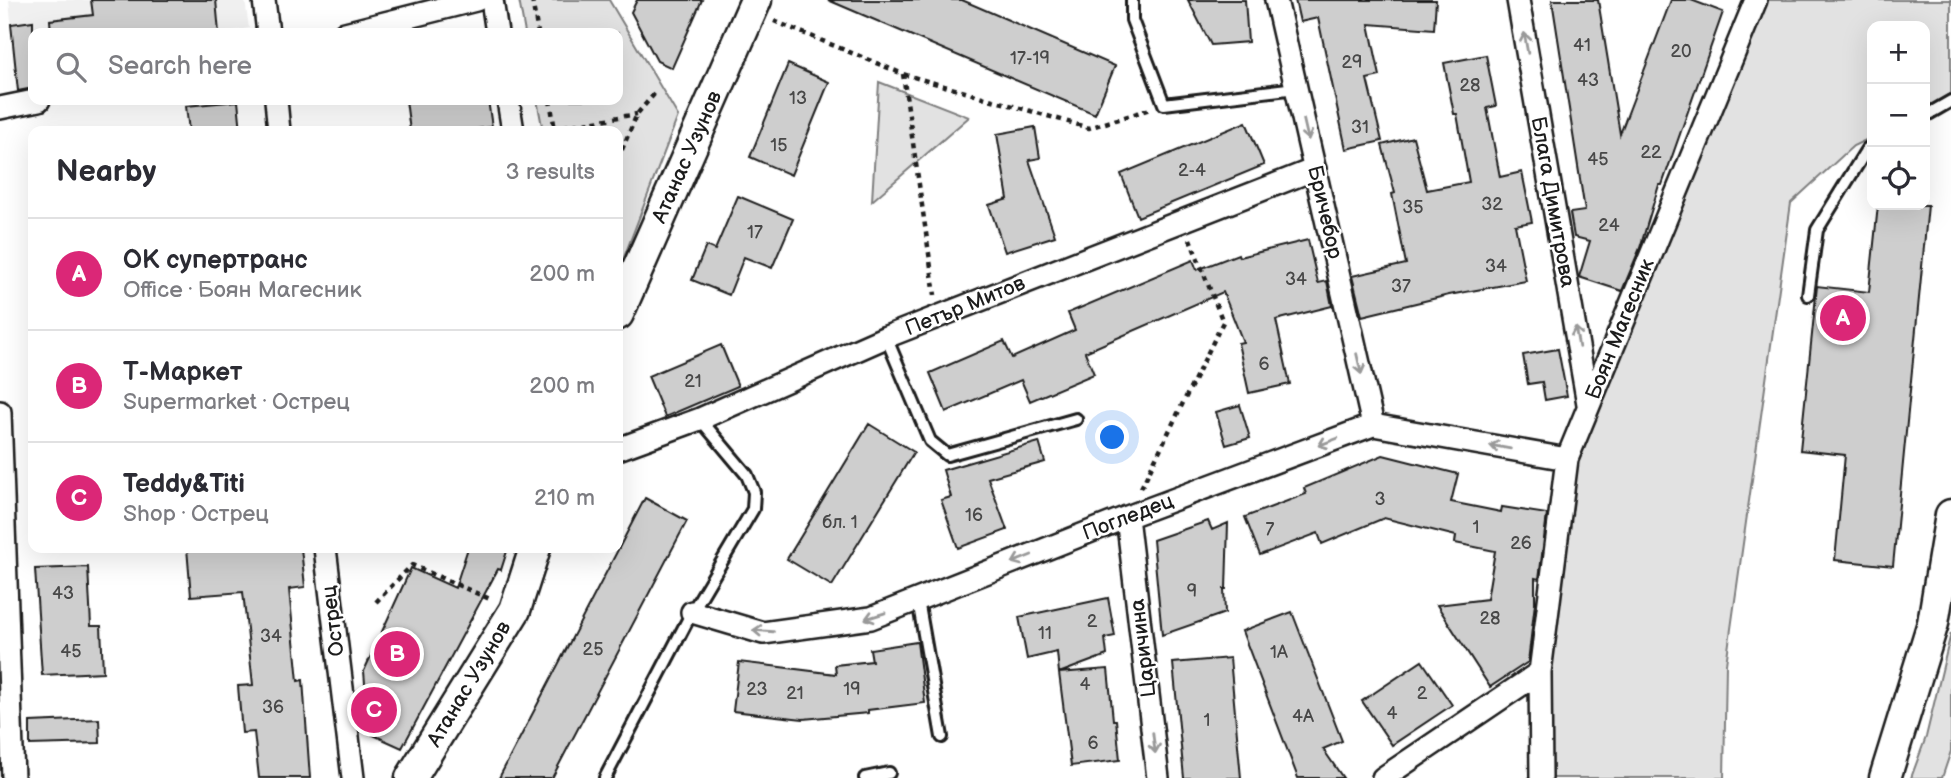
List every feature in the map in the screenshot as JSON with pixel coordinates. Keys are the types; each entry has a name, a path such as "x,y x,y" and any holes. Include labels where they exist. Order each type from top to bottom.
{"street":[{"path":"264,0 267,28"},
{"path":"365,28 476,0"},
{"path":"492,0 496,28"},
{"name":"Бричебор","path":"1276,0 1373,425"},
{"name":"Блага Димитрова","path":"1518,0 1588,404"},
{"name":"Боян Магесник","path":"1541,778 1540,673 1567,459 1756,0"},
{"name":"Атанас Узунов","path":"623,303 753,6"},
{"path":"0,108 28,102"},
{"path":"276,105 279,126"},
{"path":"509,105 512,126"},
{"name":"Петър Митов","path":"623,447 700,419 886,338 1315,169"},
{"path":"0,411 13,778"},
{"path":"1373,425 1567,459"},
{"name":"Погледец","path":"692,611 762,633 871,618 1127,517 1373,425"},
{"path":"1885,778 1933,623 1951,514"},
{"name":"Царичина","path":"1127,517 1158,778"},
{"name":"Острец","path":"326,553 353,778"},
{"name":"Атанас Узунов","path":"411,778 514,610 533,553"},
{"path":"1383,778 1540,673"}],"lane":[{"path":"1132,0 1132,20 1164,104 1296,88"},
{"path":"1930,113 1951,101"},
{"path":"1808,295 1817,230 1870,147"},
{"path":"886,338 930,441 947,455 1076,419"},
{"path":"605,778 692,611 752,509 754,492 747,475 700,419"},
{"path":"918,600 942,737"},
{"path":"865,778 889,773"}],"path":[{"path":"531,0 537,28"},
{"path":"753,6 903,74 1089,128 1164,104"},
{"path":"903,74 939,317"},
{"path":"623,147 637,114 656,92"},
{"path":"551,105 554,126"},
{"path":"576,126 637,114"},
{"path":"1127,517 1223,322 1184,222"},
{"path":"376,602 412,565 514,610"}],"shaded area":[{"path":"9,0 245,0 249,28 28,28 28,71 16,72"},
{"path":"519,0 609,0 678,116 623,260 623,126 542,126 538,105 623,105 623,28 524,28"},
{"path":"1756,0 1951,0 1951,99 1930,109 1930,21 1867,21 1867,139 1853,146 1791,203 1726,664 1724,778 1541,778 1567,459"},
{"path":"879,82 969,117 872,201"},
{"path":"1951,633 1951,751 1942,778 1911,778 1926,737"}],"building":[{"path":"91,0 216,0 219,28 51,28 50,20 93,15"},
{"path":"637,0 702,0 672,68 657,61 631,12"},
{"path":"828,0 962,0 1115,66 1095,114"},
{"path":"1188,0 1245,0 1248,42 1211,45"},
{"path":"1295,0 1436,0 1434,29 1369,24 1380,76 1367,79 1382,141 1346,149 1318,18 1300,22"},
{"path":"1552,0 1598,0 1620,134 1671,0 1691,0 1723,12 1662,185 1659,185 1640,248 1622,291 1579,277 1590,241 1574,237 1570,213 1585,211"},
{"path":"33,21 33,28 28,28 28,89 18,91 11,24"},
{"path":"1486,55 1496,106 1487,108 1500,177 1522,172 1532,222 1515,225 1526,281 1449,295 1362,316 1352,276 1406,264 1392,194 1395,193 1382,145 1413,137 1427,190 1469,182 1457,114 1454,114 1444,63"},
{"path":"788,64 829,82 791,175 750,157"},
{"path":"238,105 240,126 188,126 186,106"},
{"path":"407,105 489,105 492,126 409,126"},
{"path":"1246,122 1264,165 1138,217 1121,174"},
{"path":"1035,127 1040,158 1029,160 1055,236 1005,252 989,205 1008,199 997,134"},
{"path":"738,196 793,219 772,268 744,257 729,295 692,280 706,246 715,250"},
{"path":"1877,210 1928,210 1893,566 1835,560 1845,455 1800,450 1817,286 1869,292"},
{"path":"1308,240 1318,283 1327,281 1332,306 1276,320 1290,384 1249,393 1238,343 1243,342 1223,292 1085,352 1094,374 1030,401 1021,380 946,412 930,373 1004,341 1012,358 1075,330 1068,313 1193,260 1197,270 1238,254 1239,257"},
{"path":"721,345 738,386 665,417 648,376"},
{"path":"1558,349 1567,396 1545,400 1542,382 1528,384 1523,355"},
{"path":"1240,405 1250,438 1226,445 1216,412"},
{"path":"869,424 914,452 832,586 787,559"},
{"path":"1039,442 1045,462 988,478 1007,530 958,548 941,500 951,497 943,470"},
{"path":"1383,455 1458,474 1451,502 1501,512 1502,507 1547,514 1539,579 1535,578 1528,662 1490,687 1437,605 1487,599 1495,551 1455,543 1456,536 1384,518 1322,544 1318,533 1260,555 1245,517 1306,494 1304,488"},
{"path":"645,498 687,521 552,778 499,778 616,553 623,553 623,540"},
{"path":"1208,521 1212,530 1228,523 1225,613 1162,635 1153,540"},
{"path":"187,553 302,553 305,587 289,589 298,681 303,680 310,778 259,778 254,732 242,733 238,686 253,685 243,592 191,596"},
{"path":"466,553 506,553 501,570 498,569 402,748 369,733 364,671 411,568 455,588"},
{"path":"88,567 91,626 101,626 103,672 42,675 35,569"},
{"path":"1108,598 1115,636 1105,638 1107,655 1059,673 1057,652 1027,659 1019,617"},
{"path":"1292,612 1342,741 1323,749 1343,778 1298,778 1242,631"},
{"path":"917,642 925,703 868,710 868,713 803,719 733,711 739,662 836,674 835,665 872,661 870,649"},
{"path":"1230,658 1241,778 1184,778 1173,663"},
{"path":"1422,661 1452,705 1392,745 1362,701"},
{"path":"1108,669 1120,760 1071,766 1059,673"},
{"path":"99,719 100,743 30,745 30,722"}],"place":[{"name":"ОК супертранс","path":"1843,318"},
{"name":"Т-Маркет","path":"397,654"},
{"name":"Teddy&Titi","path":"374,710"}]}
